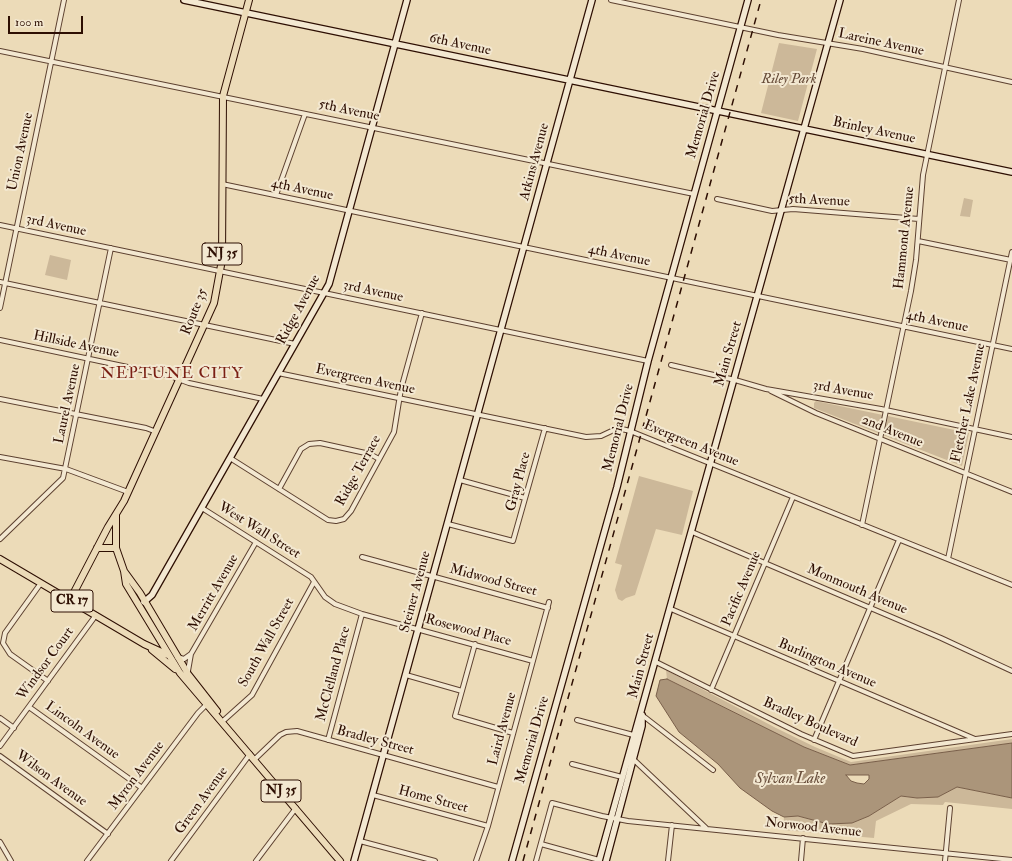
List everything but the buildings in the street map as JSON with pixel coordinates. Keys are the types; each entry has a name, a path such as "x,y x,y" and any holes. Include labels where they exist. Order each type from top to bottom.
{"main road":[{"name":"Route 35","path":"124,571 116,548 116,514 128,492 154,431 214,304 221,271 223,96 249,0"},
{"path":"70,600 116,514"},
{"path":"97,548 116,548"},
{"name":"CR 17","path":"0,559 144,644 169,656 188,674"},
{"name":"NJ 35","path":"124,571 188,674 210,701 222,721"},
{"name":"NJ 35","path":"124,571 126,584 180,673 255,759 340,861"},
{"name":"CR 17","path":"144,644 180,673"}],"street":[{"name":"Union Avenue","path":"0,308 64,0"},
{"name":"6th Avenue","path":"184,0 731,113"},
{"name":"Ridge Avenue","path":"144,602 152,595 329,284 407,0"},
{"name":"Atkins Avenue","path":"501,330 592,0"},
{"name":"Lareine Avenue","path":"611,0 828,43 1012,82"},
{"name":"Memorial Drive","path":"512,861 615,494 648,361 717,110 743,27 748,0"},
{"name":"Main Street","path":"606,861 622,777 642,715 840,0"},
{"name":"Hammond Avenue","path":"862,525 904,326 918,241 923,175 960,0"},
{"name":"5th Avenue","path":"0,51 694,194"},
{"name":"Brinley Avenue","path":"731,113 1012,172"},
{"path":"276,196 305,114"},
{"name":"4th Avenue","path":"222,184 1012,349"},
{"name":"5th Avenue","path":"718,199 772,210 793,209 920,219"},
{"name":"3rd Avenue","path":"0,225 648,361"},
{"path":"918,241 1011,260"},
{"name":"Laurel Avenue","path":"0,539 64,478 111,248"},
{"name":"Fletcher Lake Avenue","path":"948,559 1012,252"},
{"path":"0,282 295,344"},
{"name":"Ridge Terrace","path":"230,458 328,520 340,521 351,511 394,432 400,398 422,313"},
{"name":"Steiner Avenue","path":"354,861 501,330"},
{"name":"Hillside Avenue","path":"0,340 263,399"},
{"name":"3rd Avenue","path":"671,365 766,389 886,410 1012,437"},
{"name":"Evergreen Avenue","path":"278,373 592,438 601,436 618,428 630,431 1012,585"},
{"name":"2nd Avenue","path":"766,389 816,413 1012,492"},
{"path":"0,399 146,428 154,431"},
{"name":"Gray Place","path":"448,524 513,541 545,428"},
{"path":"279,489 301,450 309,444 320,443 370,454 379,459"},
{"path":"0,457 66,469 128,492"},
{"path":"460,480 525,498"},
{"name":"Pacific Avenue","path":"711,690 794,497"},
{"name":"West Wall Street","path":"202,508 311,577 314,582"},
{"name":"Monmouth Avenue","path":"692,532 870,608 1012,671"},
{"path":"814,740 900,540"},
{"name":"Merritt Avenue","path":"188,674 191,654 256,542"},
{"name":"Midwood Street","path":"362,557 548,608"},
{"name":"Rosewood Place","path":"314,582 330,601 362,614 533,661"},
{"name":"South Wall Street","path":"222,721 252,694 314,582"},
{"path":"40,583 5,633 4,643 10,654 48,681"},
{"name":"Laird Avenue","path":"476,861 488,826 549,602"},
{"name":"Burlington Avenue","path":"671,610 975,739"},
{"name":"McClelland Place","path":"328,740 362,614"},
{"name":"Windsor Court","path":"0,746 96,615"},
{"path":"475,644 455,716 513,733"},
{"path":"177,657 184,658 191,654"},
{"name":"Bradley Boulevard","path":"656,662 814,740 853,756 1012,734"},
{"path":"406,675 462,691"},
{"name":"Myron Avenue","path":"87,861 206,704"},
{"name":"Lincoln Avenue","path":"29,707 142,788"},
{"path":"642,715 713,770"},
{"path":"0,718 14,728"},
{"path":"577,720 636,736"},
{"name":"Bradley Street","path":"255,759 272,740 286,732 297,731 498,787"},
{"name":"Main Street","path":"599,861 633,759 636,736"},
{"name":"Green Avenue","path":"171,861 250,754"},
{"name":"Wilson Avenue","path":"0,756 108,834"},
{"path":"633,759 706,828"},
{"path":"572,764 622,777"},
{"name":"Home Street","path":"373,795 488,826"},
{"name":"Norwood Avenue","path":"540,844 552,803 614,818 1012,860"},
{"path":"256,861 296,808"},
{"path":"945,861 950,808"},
{"path":"668,861 672,825"},
{"path":"801,861 803,838"},
{"path":"360,840 435,861"},
{"path":"0,842 12,861"},
{"path":"536,861 540,844 599,861"}],"green space":[{"name":"Riley Park","path":"779,43 817,49 798,121 761,113"},
{"path":"964,198 973,200 970,217 960,216"},
{"path":"50,255 71,260 67,280 45,275"},
{"path":"816,401 969,433 962,466 814,408 814,403"},
{"path":"639,476 693,491 682,535 656,529 635,595 622,601 618,599 615,590 622,565 615,563"},
{"path":"666,670 776,728 815,747 851,762 1012,739 1012,743 850,765 804,747 667,679"},
{"path":"957,787 1012,798 1012,809 945,802 943,805 911,804 876,821 874,838 783,830 784,817 798,816 828,824 852,823 869,816 901,796 917,798 938,797"}],"water":[{"name":"Sylvan Lake","path":"667,679 804,747 850,765 1012,743 1012,798 957,787 938,797 917,798 901,796 869,816 852,823 828,824 798,816 784,817 772,811 740,788 718,764 679,732 656,696 660,680","holes":["846,775 869,775 869,779 864,784 851,781"]}],"railway":[{"path":"523,861 761,0"}],"district":[{"name":"NEPTUNE CITY","path":"172,375"}]}
